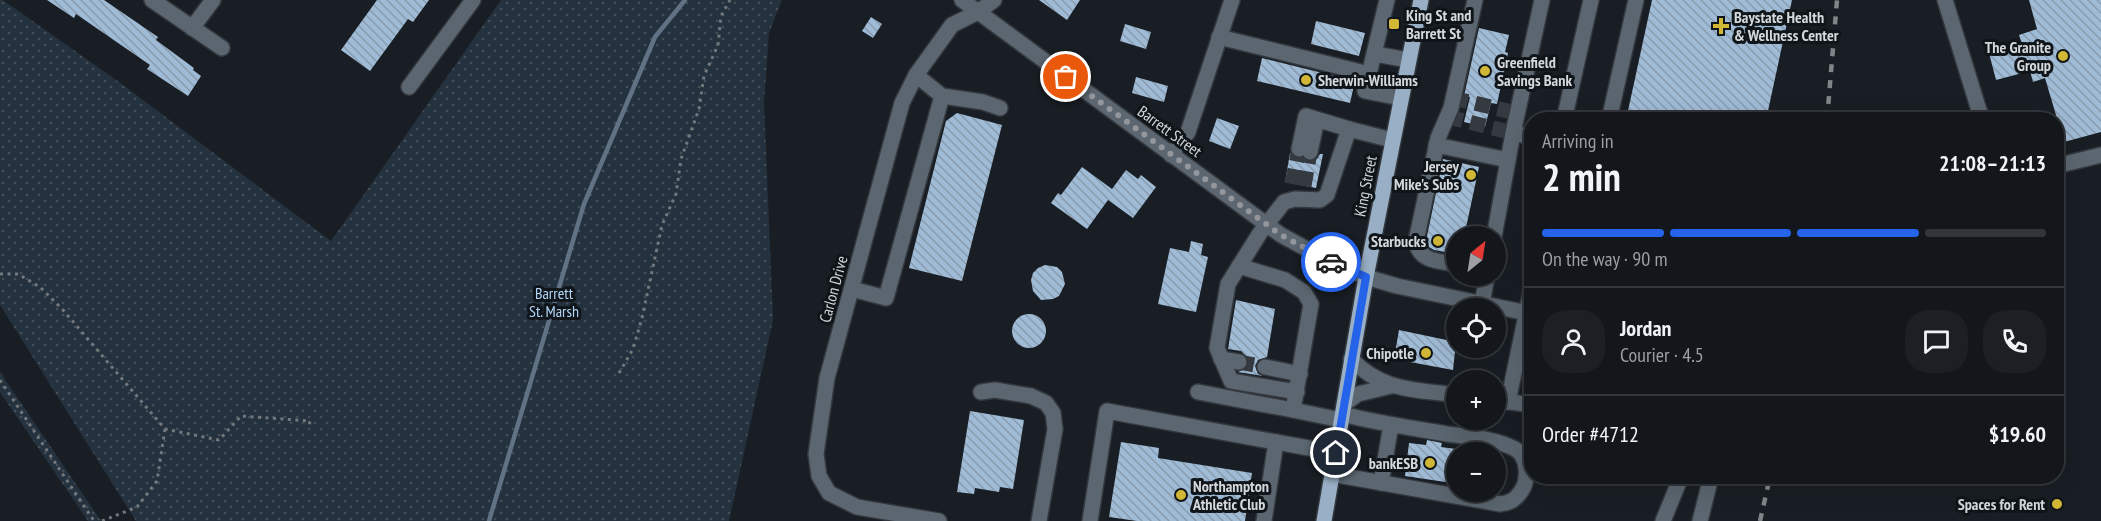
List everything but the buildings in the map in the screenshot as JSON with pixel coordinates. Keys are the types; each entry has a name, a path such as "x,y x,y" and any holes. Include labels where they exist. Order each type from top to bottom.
{"main road":[{"name":"King Street","path":"1324,521 1417,1"}],"street":[{"path":"152,0 222,48"},
{"path":"192,28 213,0"},
{"path":"409,87 473,0"},
{"name":"Barrett Street","path":"962,0 1266,224 1321,257 1366,277 1454,298"},
{"name":"Carlon Drive","path":"939,521 856,514 830,494 819,476 816,454 828,378 902,103 916,75 952,24 978,12 994,0"},
{"path":"1172,155 1188,132 1232,0"},
{"path":"1387,0 1365,91 1400,98"},
{"path":"1446,262 1424,256 1418,250 1417,232 1439,132 1451,108 1475,0"},
{"path":"1496,226 1513,133 1542,0"},
{"path":"1566,112 1591,0"},
{"path":"1611,112 1636,0"},
{"path":"1945,0 1980,112"},
{"path":"1219,38 1369,74"},
{"path":"1375,54 1408,60"},
{"path":"916,75 942,96 983,102 1000,108"},
{"path":"852,289 886,298 942,96"},
{"path":"1305,150 1311,118 1392,140"},
{"path":"1297,392 1231,381 1217,348 1228,284 1266,224 1281,205 1297,192 1320,200 1327,195 1349,129"},
{"path":"1513,133 1524,135"},
{"path":"1436,145 1508,160"},
{"path":"2064,164 2101,155"},
{"path":"1239,266 1285,280 1304,292 1311,304 1293,410"},
{"name":"Barrett Street","path":"1506,309 1524,312"},
{"path":"1506,388 1524,329"},
{"path":"1221,359 1239,362"},
{"path":"1352,359 1371,377 1391,386 1446,394"},
{"path":"1265,367 1300,374"},
{"path":"1342,413 1358,394 1391,386"},
{"path":"981,392 995,390 1030,396 1046,403 1053,412 1055,429 1039,521"},
{"path":"1198,392 1293,410 1342,413 1391,425 1488,440 1517,449 1524,460"},
{"path":"1506,402 1524,404"},
{"path":"1090,521 1107,411 1336,453"},
{"path":"1381,483 1391,425"},
{"path":"1264,521 1276,442"},
{"path":"1332,474 1500,504 1509,503 1517,498 1525,484"},
{"path":"1663,521 1677,484"},
{"path":"1700,521 1709,484"}],"path":[{"path":"620,373 633,349 662,225 676,194 681,159 699,109 704,76 718,45 721,16 730,0"},
{"path":"0,274 18,274 40,287 63,310 165,429 219,440 241,416 310,421 309,426"},
{"path":"0,380 94,521"},
{"path":"102,521 137,507 157,481 165,429"}],"green space":[{"name":"Barrett St. Marsh","path":"0,0 119,82 331,241 501,0 782,0 769,33 764,103 773,320 729,521 136,521 0,305"},
{"path":"0,371 101,521 88,521 0,392"}],"waterway":[{"path":"489,521 584,204 655,37 685,0"}],"tunnel":[{"path":"1453,98 1516,113"},
{"path":"1448,117 1513,133"},
{"path":"1292,184 1299,149"},
{"path":"1304,186 1310,152"},
{"path":"1239,362 1265,367"}],"railway":[{"path":"1828,112 1837,0"},
{"path":"1760,521 1768,484"}],"way so far":[{"path":"1066,77 1281,235 1331,262"}],"place":[{"name":"King St and Barrett St","path":"1394,24"},
{"name":"Baystate Health & Wellness Center","path":"1721,26"},
{"name":"The Granite Group","path":"2063,56"},
{"name":"Greenfield Savings Bank","path":"1485,71"},
{"name":"Sherwin-Williams","path":"1306,80"},
{"name":"Jersey Mike's Subs","path":"1471,175"},
{"name":"Starbucks","path":"1438,241"},
{"name":"Chipotle","path":"1426,353"},
{"name":"bankESB","path":"1430,463"},
{"name":"Northampton Athletic Club","path":"1181,495"},
{"name":"Spaces for Rent","path":"2057,504"}],"route":[{"path":"1331,262 1366,277 1336,453"}]}
